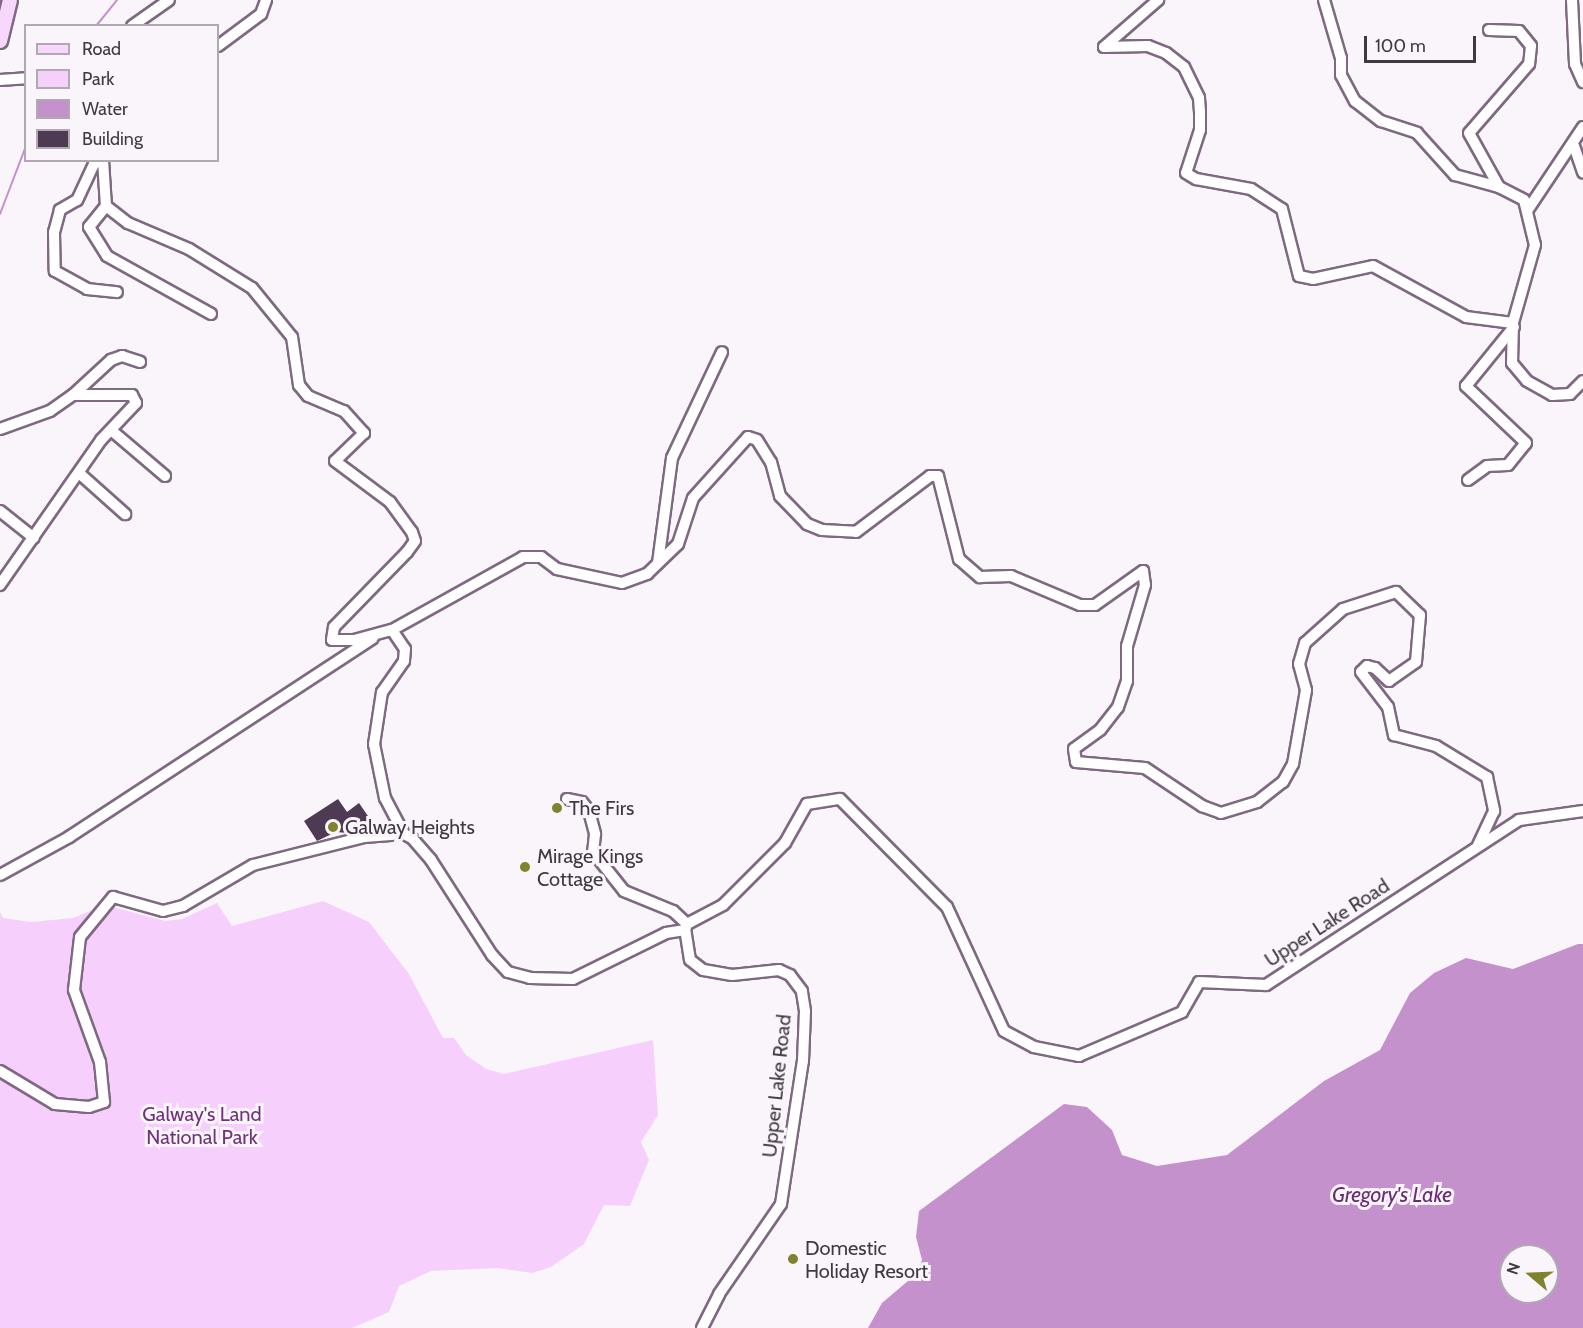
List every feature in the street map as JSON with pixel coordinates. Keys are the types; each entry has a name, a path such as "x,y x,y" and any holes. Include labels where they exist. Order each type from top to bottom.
{"main road":[{"path":"0,41 10,0"}],"street":[{"path":"135,24 169,0"},
{"path":"219,44 261,14 266,0"},
{"path":"1158,0 1104,48 1148,46 1166,52 1184,67 1199,98 1200,111 1200,130 1186,173 1196,179 1251,189 1282,209 1299,276 1314,279 1373,266 1466,317 1514,325"},
{"path":"1324,0 1341,75 1355,101 1381,121 1417,133 1455,175 1499,187 1524,200 1535,245 1514,325 1512,363 1527,381 1552,395 1570,394 1583,381"},
{"path":"1572,0 1575,64 1583,82"},
{"path":"1489,30 1519,31 1531,46 1529,64 1469,133 1499,187"},
{"path":"0,80 24,78"},
{"path":"1527,211 1574,146 1583,128"},
{"path":"1574,146 1583,172"},
{"path":"98,162 94,164 77,200 60,210 54,232 55,271 87,289 117,292"},
{"path":"102,162 106,206 89,227 107,256 212,314"},
{"path":"106,206 128,223 189,249 252,288 292,337 299,385 308,396 344,411 364,433 334,461 390,502 415,541 334,627 332,640 376,636 392,630 523,557 541,557 557,568 622,583 647,574 678,544 693,498 748,437 757,440 771,462 780,496 807,524 822,530 856,532 930,476 938,476 959,559 980,577 1011,576 1080,605 1095,605 1143,571 1145,585 1127,646 1127,681 1118,707 1100,730 1074,749 1076,762 1144,768 1202,806 1221,813 1257,802 1283,782 1293,764 1306,690 1299,664 1305,643 1343,609 1396,592 1420,615 1416,662 1389,681 1376,668 1367,666 1361,672 1388,707 1394,735 1436,746 1487,777 1494,811 1478,846"},
{"path":"1468,480 1487,466 1508,465 1526,443 1466,386 1514,325"},
{"path":"658,564 672,458 722,352"},
{"path":"0,429 50,411 72,395 111,360 122,356 140,362"},
{"path":"0,585 3,573 34,537 111,430 133,408 132,395 72,395"},
{"path":"111,430 165,476"},
{"path":"79,473 125,514"},
{"path":"0,511 34,537"},
{"path":"392,630 405,650 404,661 382,692 374,744 382,789 404,834 431,860 492,955 508,972 531,978 573,980 666,933 686,927 673,911 624,891 593,852 595,834 589,810 582,802 567,799"},
{"path":"0,874 99,818 337,666 376,636"},
{"name":"Upper Lake Road","path":"702,1328 719,1294 782,1204 802,1060 805,1011 801,991 790,975 778,970 732,975 703,970 690,960 686,927 723,905 785,843 807,804 840,799 947,907 1004,1031 1034,1047 1079,1056 1182,1012 1199,982 1266,985 1519,820 1583,811"},
{"path":"0,1071 56,1104 89,1107 104,1102 100,1062 74,990 80,937 112,897 163,911 183,906 253,865 291,852 404,834"}],"green space":[{"name":"Galway's Land National Park","path":"323,901 369,922 409,974 443,1038 454,1038 466,1055 486,1069 504,1074 653,1040 658,1115 641,1142 649,1160 630,1206 604,1205 584,1244 551,1267 532,1273 497,1268 431,1271 399,1286 389,1312 352,1328 0,1328 0,912 3,918 31,922 73,918 105,905 165,921 182,919 217,903 232,926"}],"water":[{"name":"Gregory's Lake","path":"1583,944 1583,1328 868,1328 882,1303 915,1275 922,1260 916,1237 919,1211 1064,1104 1087,1107 1112,1130 1122,1155 1157,1166 1227,1155 1324,1081 1380,1050 1410,993 1434,973 1466,958 1513,969"}],"building":[{"name":"Galway Heights","path":"338,799 347,812 359,803 370,819 348,833 336,832 317,841 304,821"}],"waterway":[{"path":"98,24 117,0"},
{"path":"0,214 24,151"}],"place":[{"name":"The Firs","path":"557,808"},
{"name":"Galway Heights","path":"333,827"},
{"name":"Mirage Kings Cottage","path":"525,867"},
{"name":"Domestic Holiday Resort","path":"793,1259"}]}
